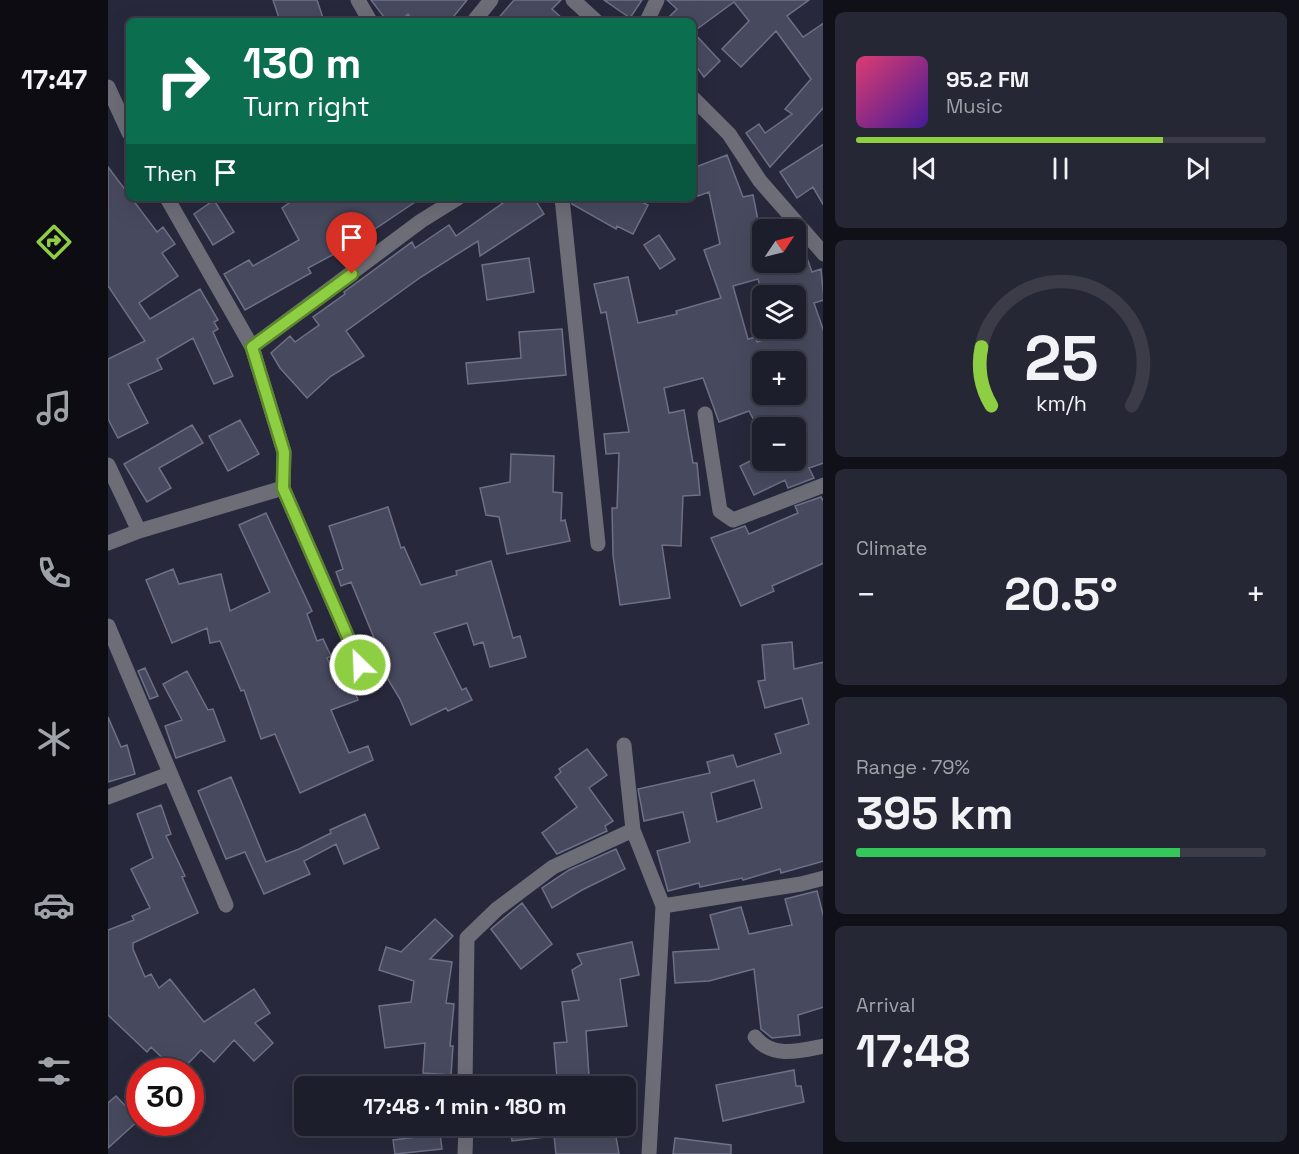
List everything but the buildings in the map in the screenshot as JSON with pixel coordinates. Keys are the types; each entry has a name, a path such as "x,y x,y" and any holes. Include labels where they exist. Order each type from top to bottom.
{"street":[{"path":"357,0 368,18"},
{"path":"476,18 491,0"},
{"path":"573,0 593,18"},
{"path":"648,18 657,0"},
{"path":"108,87 126,126"},
{"path":"696,101 729,134 760,182 823,253"},
{"path":"169,201 252,347 284,452 283,488 360,665"},
{"path":"252,347 421,221 453,201"},
{"path":"562,201 598,544"},
{"path":"705,414 720,511 726,517 733,520 823,485"},
{"path":"108,465 139,531"},
{"path":"108,543 139,531 283,488"},
{"path":"108,626 226,905"},
{"path":"624,745 633,830 663,906 650,1154"},
{"path":"108,797 169,774"},
{"path":"465,1076 467,938 497,909 553,867 633,830"},
{"path":"663,906 801,884 823,878"},
{"path":"755,1037 764,1047 776,1051 790,1052 823,1046"},
{"path":"465,1154 466,1136"}],"route":[{"path":"352,274 252,347 284,452 283,488 360,665"}]}
